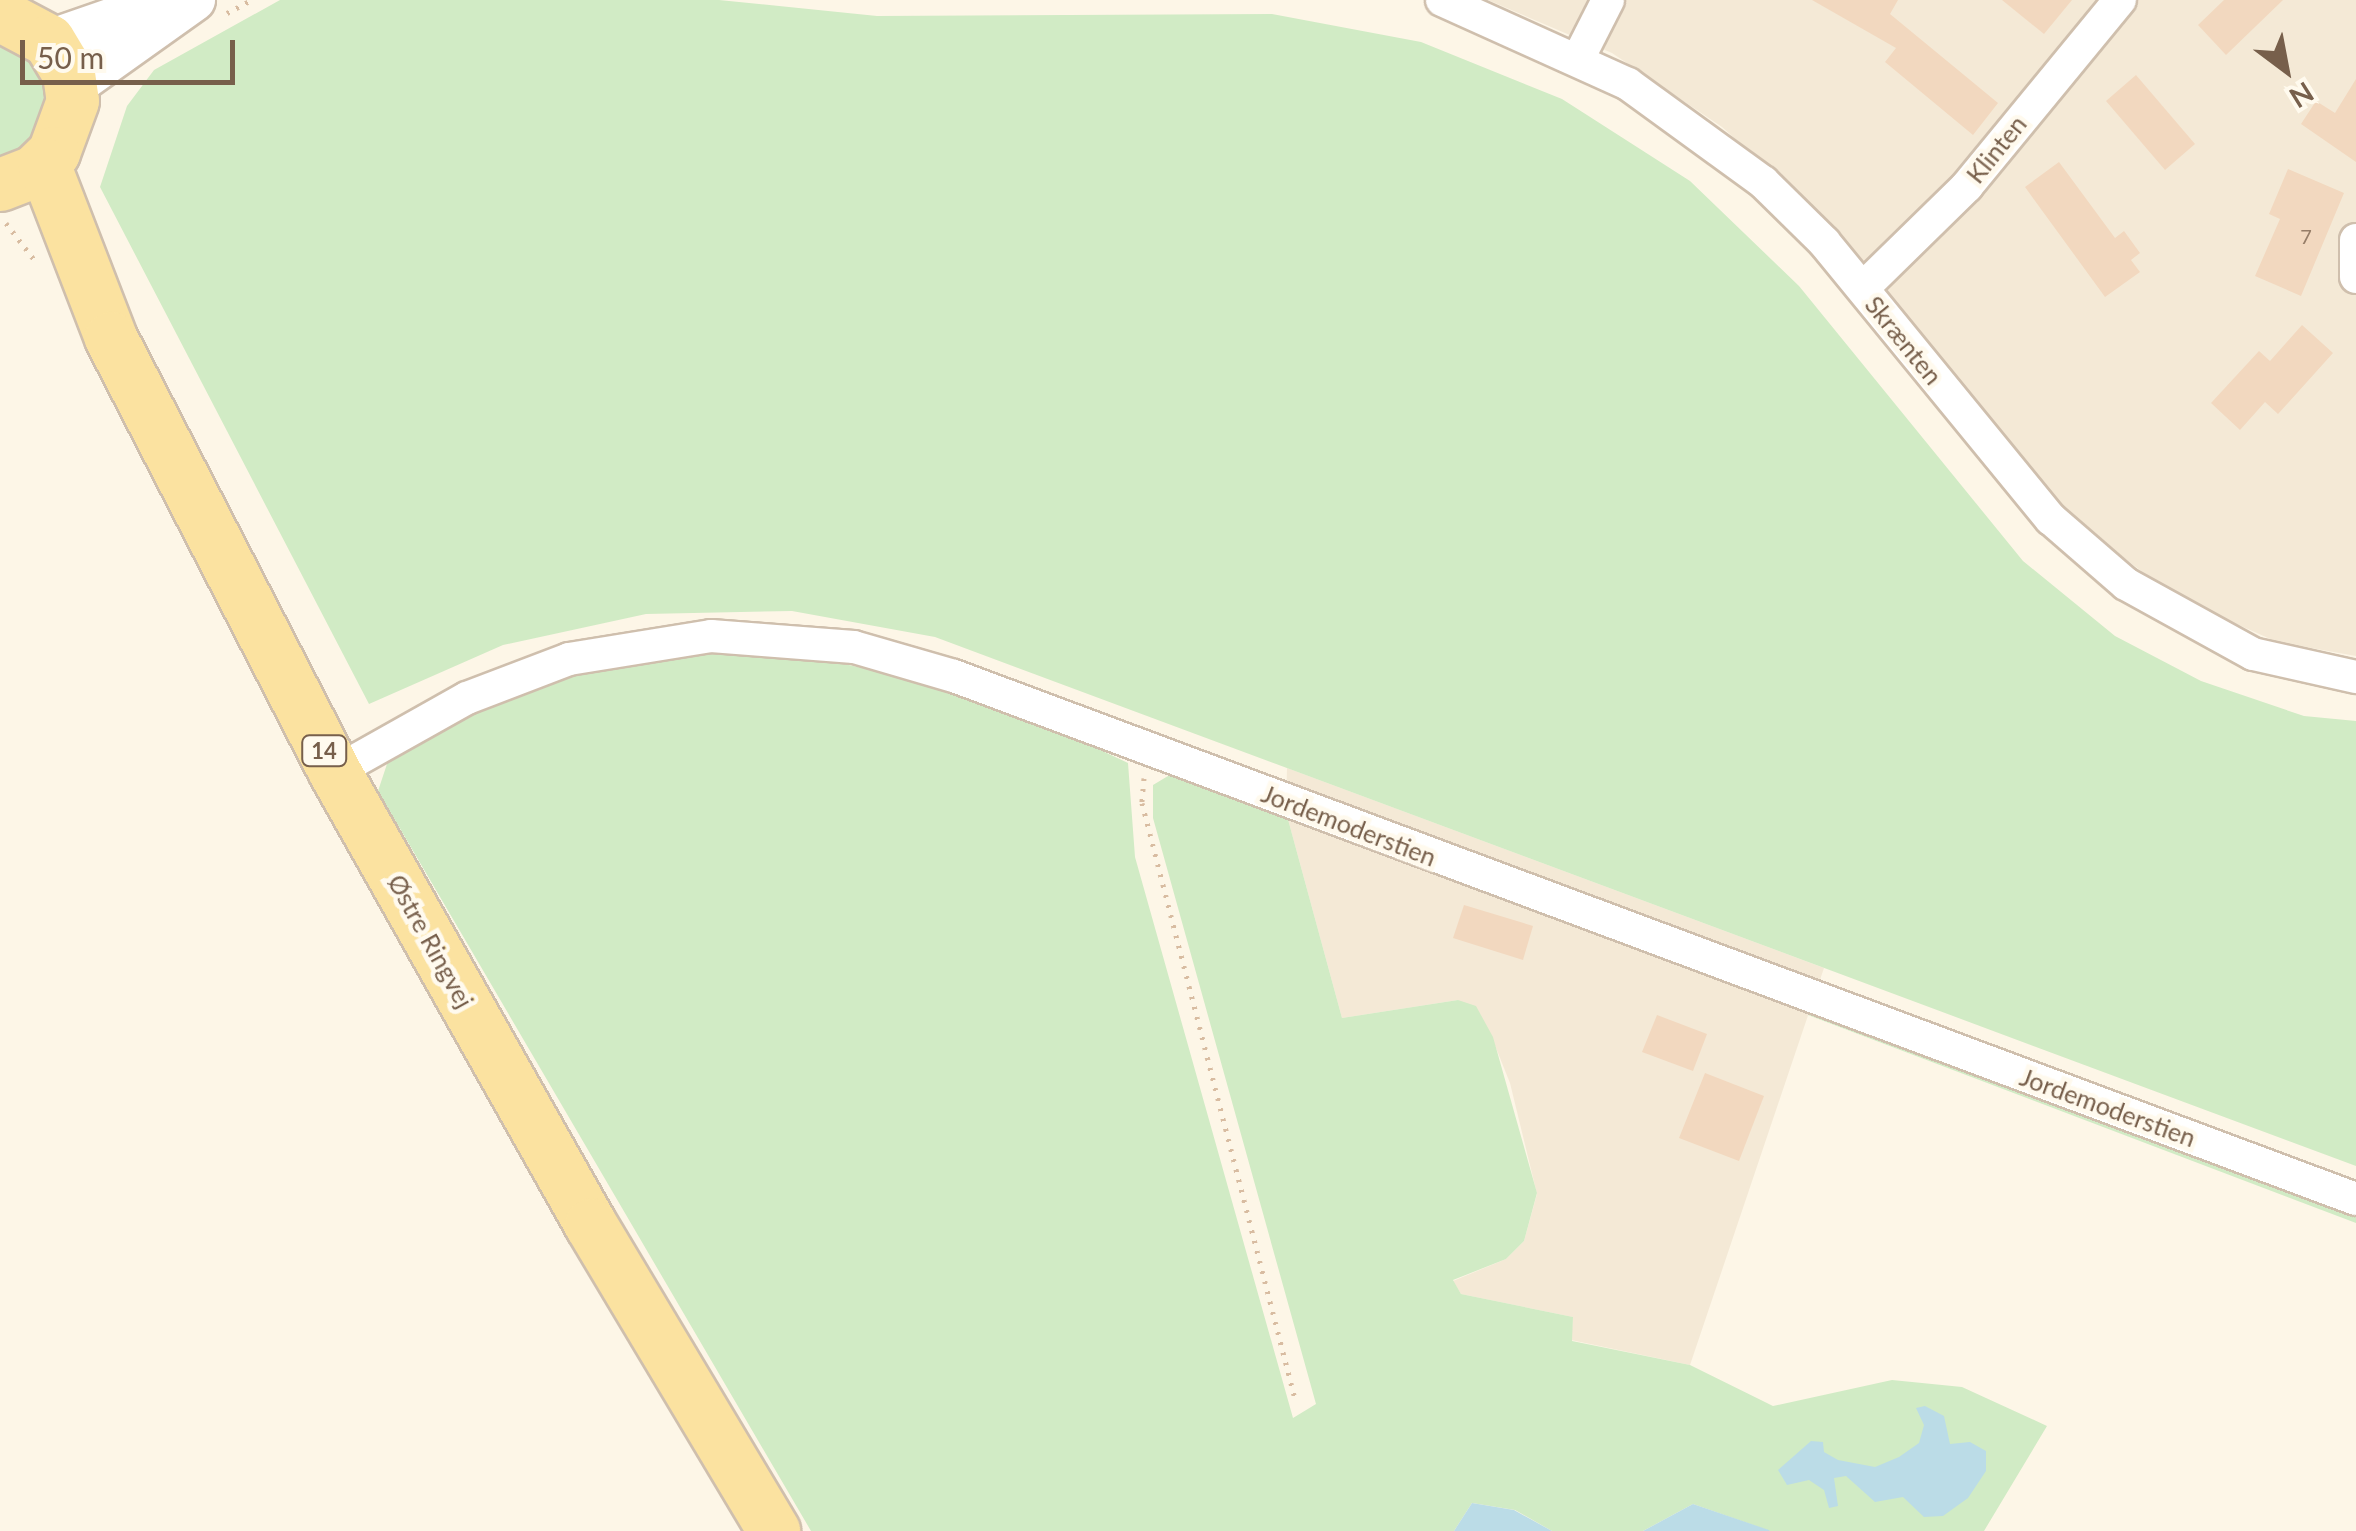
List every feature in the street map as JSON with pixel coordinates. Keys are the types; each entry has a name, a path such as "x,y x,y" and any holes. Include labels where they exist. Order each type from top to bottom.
{"main road":[{"path":"0,14 49,41 72,87"},
{"name":"14","path":"15,178 68,129 72,87"},
{"name":"Østre Ringvej","path":"15,178 111,338 335,772 591,1226 774,1531"}],"street":[{"path":"49,41 168,0"},
{"path":"72,87 194,0"},
{"name":"Skrænten","path":"1442,0 1628,84 1724,150 1800,218 1862,288 2012,476 2088,554 2169,610 2253,654 2356,677"},
{"path":"1578,59 1608,0"},
{"name":"Klinten","path":"1862,288 1966,186 2120,0"},
{"path":"2356,240 2356,277"},
{"name":"Jordemoderstien","path":"335,772 521,675 618,648 724,635 804,639 904,660 2356,1199"}],"path":[{"path":"1146,750 1142,803 1295,1399"}],"shaded area":[{"path":"1488,0 2356,0 2356,656 2277,642 2172,595 2060,508 1830,224 1722,127 1612,53"},
{"path":"1287,768 1824,968 1690,1365 1571,1340 1573,1317 1461,1294 1453,1281 1506,1259 1524,1241 1537,1194 1510,1083 1492,1038 1458,1000 1342,1018 1286,812"}],"green space":[{"path":"280,0 719,0 877,16 1272,14 1421,42 1562,99 1690,181 1799,286 2023,561 2115,636 2201,681 2304,716 2356,721 2356,1166 935,637 792,611 646,614 503,645 369,704 100,187 127,106 154,70"},
{"path":"0,42 30,58 49,98 36,141 0,164"},
{"path":"787,651 902,677 1041,722 1128,763 1135,857 1293,1418 1316,1404 1153,818 1153,785 1173,773 1286,812 1342,1018 1458,1000 1476,1006 1493,1037 1537,1193 1524,1241 1506,1259 1453,1280 1461,1294 1573,1317 1572,1341 1690,1365 1773,1406 1892,1380 1962,1387 2047,1426 1984,1531 1770,1531 1693,1504 1643,1531 1552,1531 1515,1510 1472,1503 1454,1531 811,1531 378,791 387,764 410,743 569,671 688,654"},
{"path":"1810,1008 2356,1210 2356,1223 1808,1015"}],"water":[{"path":"1925,1406 1944,1416 1950,1444 1970,1442 1986,1451 1986,1471 1968,1498 1943,1516 1924,1517 1903,1497 1875,1502 1846,1476 1834,1478 1838,1506 1829,1508 1824,1490 1809,1480 1787,1485 1778,1470 1811,1441 1823,1442 1824,1452 1838,1460 1875,1467 1899,1457 1919,1443 1924,1425 1916,1408"},
{"path":"1472,1503 1514,1510 1552,1531 1454,1531"},
{"path":"1693,1504 1769,1530 1770,1531 1643,1531"}],"building":[{"path":"1812,0 1898,0 1890,14 1998,103 1973,135 1885,62 1896,48"},
{"path":"2002,0 2072,0 2044,34"},
{"path":"2224,0 2283,0 2226,55 2198,25"},
{"path":"2136,75 2195,144 2165,170 2106,101"},
{"path":"2356,79 2356,162 2301,124 2316,101 2335,113"},
{"path":"2059,162 2115,238 2124,231 2140,253 2131,260 2140,272 2105,297 2025,187"},
{"path":"2288,169 2344,193 2301,296 2255,276 2280,219 2269,214"},
{"path":"2302,325 2333,353 2278,414 2265,402 2240,430 2211,403 2259,351 2270,361"},
{"path":"1464,905 1533,926 1523,960 1453,938"},
{"path":"1657,1015 1707,1034 1693,1071 1642,1052"},
{"path":"1705,1073 1764,1096 1739,1161 1679,1138"}]}
